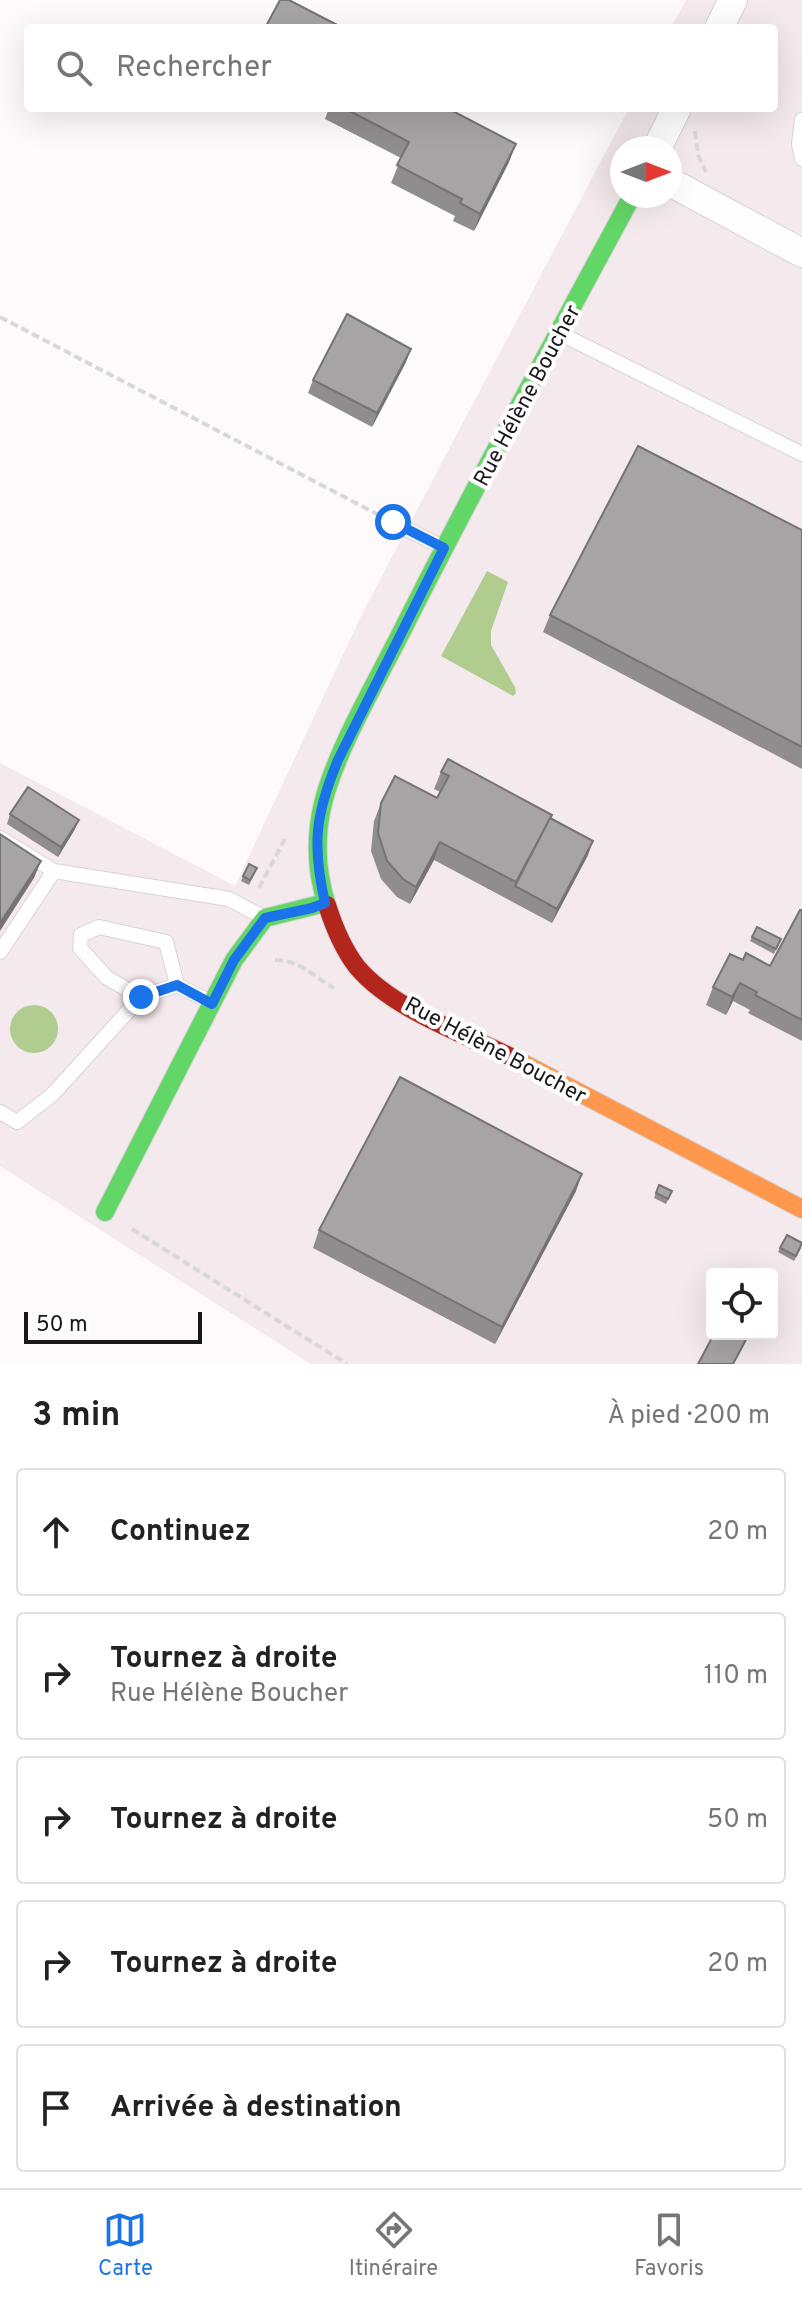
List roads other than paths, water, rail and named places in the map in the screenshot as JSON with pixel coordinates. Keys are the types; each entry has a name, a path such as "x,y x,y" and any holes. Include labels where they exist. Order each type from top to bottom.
{"street":[{"path":"721,24 733,0"},
{"path":"668,136 686,117"},
{"path":"682,188 802,253"},
{"name":"Rue Hélène Boucher","path":"626,208 444,548 338,760 324,794 316,833 316,864 325,903 340,941 364,974 418,1011 478,1039 802,1209"},
{"path":"105,1212 234,960 265,918 325,903"}],"lane":[{"path":"802,120 799,144 802,159"},
{"path":"559,333 802,454"},
{"path":"393,522 444,548"},
{"path":"0,838 54,871 229,899 265,918"},
{"path":"0,952 54,871"},
{"path":"141,997 107,978 80,948 81,935 99,927 166,942 177,985"},
{"path":"0,1112 17,1122 52,1095 141,997 177,985 212,1004"}]}
